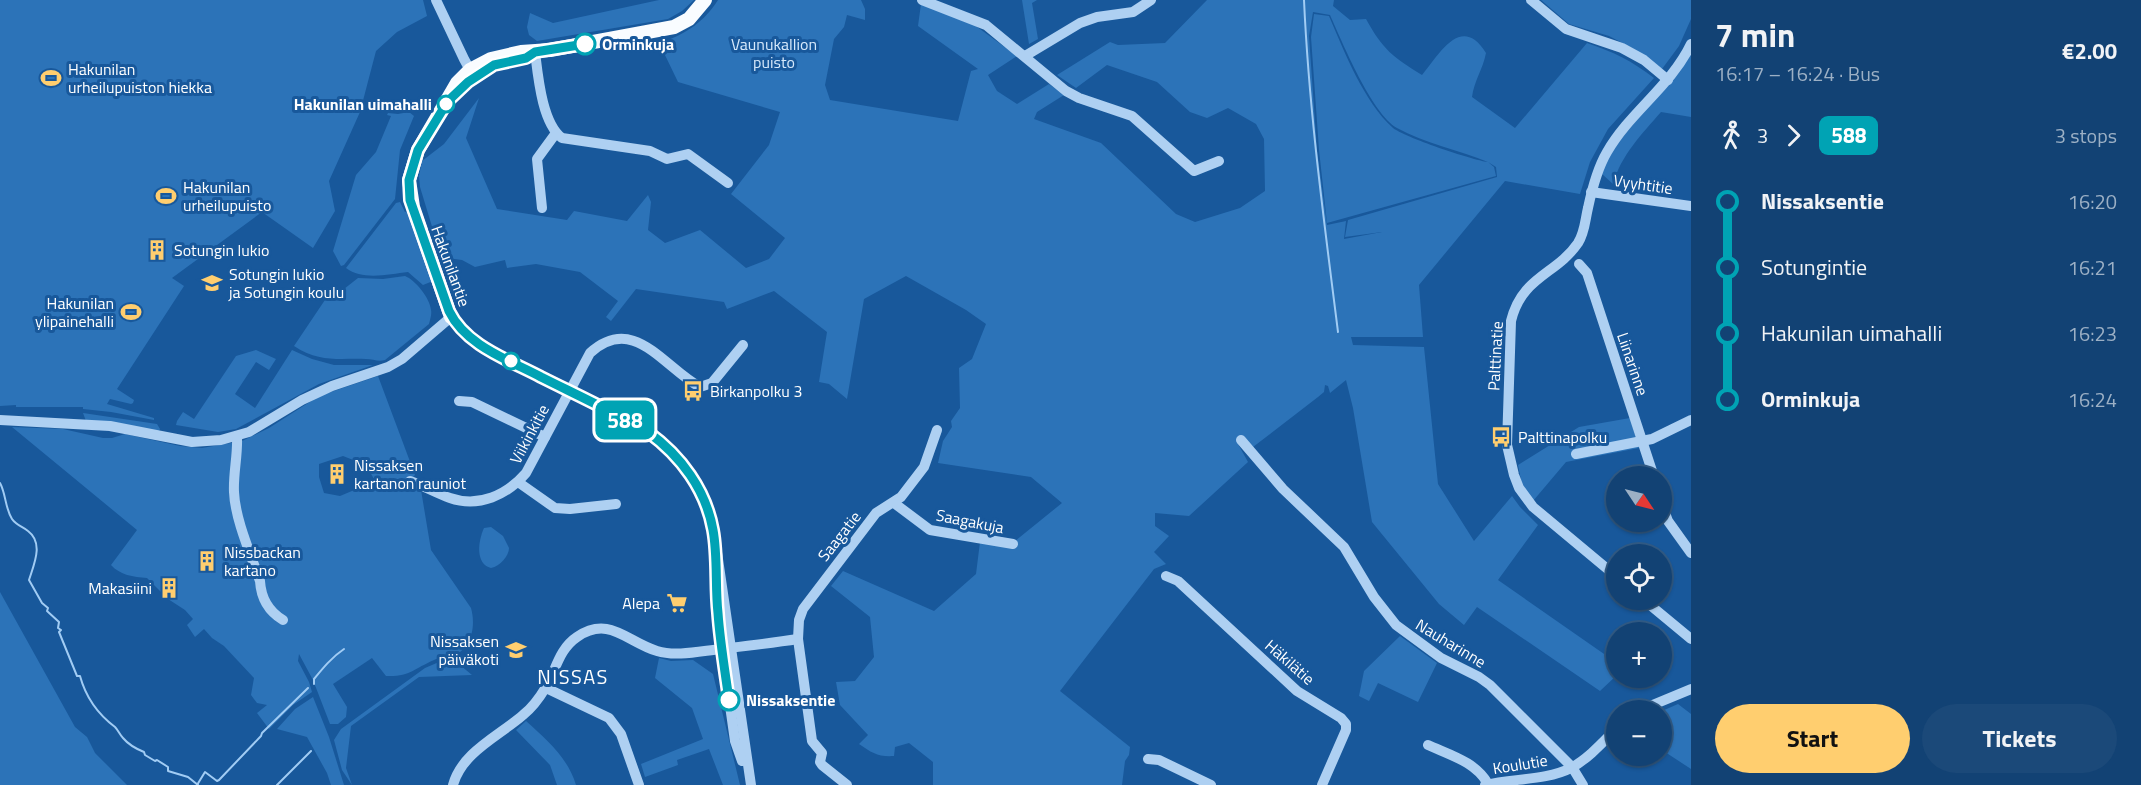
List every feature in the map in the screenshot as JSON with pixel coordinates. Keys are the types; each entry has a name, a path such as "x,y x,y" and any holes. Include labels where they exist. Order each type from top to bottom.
{"main road":[{"path":"475,70 526,58 535,52 674,27 689,19 705,0"},
{"name":"Hakunilantie","path":"451,317 412,207 409,180 418,150 457,83 475,70"}],"street":[{"path":"436,0 462,51 475,70"},
{"path":"922,0 986,25 1066,91 1079,98 1132,116 1194,171 1219,161"},
{"path":"1025,56 1080,23 1097,17 1133,12 1151,0"},
{"path":"1531,0 1566,29 1622,48 1644,60 1668,80"},
{"name":"Palttinatie","path":"1606,568 1526,500 1514,475 1507,445 1509,345 1512,315 1524,291 1568,253 1579,240 1600,165 1618,134 1668,80 1691,44"},
{"path":"535,52 548,117 556,133 562,138 650,151 667,159 688,154 728,183"},
{"path":"542,208 537,159 556,133"},
{"name":"Vyyhtitie","path":"1592,192 1691,206"},
{"name":"Liinarinne","path":"1579,264 1587,273 1651,466"},
{"path":"0,420 110,426 192,442 212,442 237,436 261,426 318,392 388,367 402,359 451,317"},
{"name":"Hakunilantie","path":"451,317 466,334 486,348 640,428 669,449 688,471 709,512 714,532 727,648 750,785"},
{"name":"Viikinkitie","path":"410,481 449,498 471,501 491,498 510,489 526,473 590,353 606,341 617,339 638,341 700,387 712,383 743,345"},
{"path":"459,401 472,402 545,437"},
{"path":"1576,454 1643,441 1691,420"},
{"name":"Saagatie","path":"848,785 822,765 820,762 822,753 812,741 798,639 799,620 809,599 876,513 901,497 924,467 937,430"},
{"path":"237,436 238,452 233,490 235,507 260,581 260,591 273,614 283,620"},
{"name":"Nauharinne","path":"1241,440 1283,489 1344,547 1374,597 1396,625 1441,658 1490,685 1572,767 1583,785"},
{"path":"518,482 555,508 570,509 616,504"},
{"name":"Saagakuja","path":"894,502 930,530 1013,544"},
{"path":"1672,527 1691,553"},
{"name":"Häkilätie","path":"1166,576 1178,581 1297,691 1334,712 1346,724 1344,738 1322,785"},
{"path":"1656,610 1691,639"},
{"path":"453,785 462,766 475,753 528,711 546,688 568,644 577,637 599,628 612,630 656,651 669,653 798,639"},
{"path":"546,688 609,718 621,734 639,785"},
{"path":"1664,700 1691,689"},
{"name":"Koulutie","path":"1486,784 1550,775 1572,767 1587,758 1606,739"},
{"path":"1428,745 1481,772 1486,784"},
{"path":"1148,759 1159,760 1211,785"}],"green space":[{"name":"Hakunilan urheilupuisto","path":"0,0 423,0 427,16 397,32 376,51 360,112 329,181 335,211 313,248 262,212 172,278 184,286 117,389 134,400 133,403 110,399 107,404 154,418 154,420 83,409 83,407 0,406"},
{"path":"659,0 694,0 682,11 668,19 537,41 529,35 527,27 530,13 553,23"},
{"name":"Vaunukallion puisto","path":"718,0 861,0 865,9 865,20 847,15 844,27 834,39 825,85 830,100 958,121 971,71 978,69 918,26 921,4 969,21 1017,56 988,75 997,91 1017,104 1049,84 1064,95 1037,112 1034,119 1101,143 1176,214 1195,222 1240,208 1265,191 1264,139 1256,124 1228,108 1207,118 1190,112 1157,82 1107,65 1076,88 1057,75 1110,42 1118,45 1165,43 1207,0 1334,0 1333,6 1350,20 1366,19 1390,52 1422,75 1451,42 1459,37 1468,37 1477,42 1486,53 1472,97 1515,128 1587,43 1622,57 1646,72 1654,78 1608,129 1590,162 1580,194 1505,181 1419,285 1423,337 1351,337 1353,345 1424,347 1438,484 1474,541 1512,496 1538,525 1498,580 1606,655 1606,685 1600,691 1477,607 1464,625 1439,604 1372,522 1353,408 1346,380 1330,393 1328,386 1325,385 1324,392 1253,447 1238,444 1248,462 1189,516 1155,513 1155,526 1169,536 1154,552 1166,564 1154,569 1060,691 1130,747 1125,761 1122,785 933,785 933,762 909,743 895,747 894,756 875,754 859,744 868,735 840,705 836,682 855,681 874,657 870,617 831,586 843,571 934,611 976,574 980,542 1009,546 1062,503 1031,477 938,463 943,441 952,427 951,421 960,408 959,368 972,359 986,324 906,276 864,299 847,399 829,384 819,382 827,332 774,291 727,309 724,302 636,289 611,321 606,317 618,301 580,272 536,264 507,268 505,260 475,267 462,260 447,258 442,243 437,243 420,187 419,176 422,161 444,144 479,98 466,138 497,209 567,220 574,211 627,221 648,195 651,202 648,230 665,243 700,230 746,268 769,259 785,238 731,194 769,145 780,112 678,82 664,53 663,42 680,35 707,15","holes":["1313,12 1330,15 1368,93 1387,120 1407,133 1488,162 1496,167 1497,177 1348,220 1345,237 1382,232 1344,239 1346,221 1327,225 1317,150 1309,36"]},
{"path":"1022,0 1037,0 1032,3 1038,39 1029,44"},
{"path":"1541,0 1691,0 1691,19 1679,46 1662,69 1632,48 1609,36 1569,24"},
{"path":"1314,14 1329,16 1364,90 1393,128 1424,142 1480,160 1494,167 1496,176 1327,223 1311,37"},
{"path":"1691,53 1691,117 1661,112 1627,154 1613,184 1602,174 1609,154"},
{"path":"409,112 414,116 400,150 395,199 341,266 333,251 356,175 376,152 391,116 387,115 388,113"},
{"path":"400,202 405,212 408,211 433,281 423,285 408,272 368,276 346,268 396,203"},
{"path":"405,276 421,290 430,305 429,324 385,360 321,357 294,346 333,288 344,289 358,278 383,279"},
{"path":"256,350 276,359 269,370 256,362 235,394 255,408 292,350 334,365 373,365 319,384 236,429 218,432 176,425 183,412 194,419 236,356"},
{"path":"378,376 415,475 411,479 374,479 366,465 343,456 319,464 319,477 324,493 340,496 359,488 409,483 421,490 431,550 471,608 473,622 468,642 459,653 452,657 436,659 406,674 394,676 386,676 372,658 333,684 347,707 346,717 338,724 330,724 313,680 299,654 298,661 312,692 293,705 269,729 257,713 267,705 257,703 251,695 254,678 224,646 204,629 195,637 187,625 193,619 147,578 127,575 111,565 137,530 12,427 63,429 103,438 125,434 180,446 202,448 242,441 269,428 319,396"},
{"path":"83,413 157,424 160,429 159,431 86,421"},
{"path":"1630,418 1639,448 1566,462 1533,501 1522,485 1518,465 1579,427"},
{"path":"491,527 503,536 509,548 503,560 491,568 482,562 479,551 484,528"},
{"path":"0,592 75,727 87,737 95,753 127,785 0,785"},
{"path":"1400,636 1437,663 1418,702 1378,683 1369,701 1359,696 1364,671"},
{"path":"659,658 671,661 693,660 713,674 740,785 723,785 709,749 677,760 678,765 645,777 641,764 703,739 692,708 655,678"},
{"path":"454,660 472,675 419,677 351,726 346,768 352,785 342,770 334,740 341,729 425,668 439,662"},
{"path":"313,697 329,737 344,785 331,785 307,737 277,729 295,709"},
{"path":"1678,704 1691,714 1691,769 1672,757 1672,707"},
{"path":"526,721 549,742 562,758 576,785 557,785 550,765 516,730"}],"waterway":[{"path":"1304,0 1313,125 1338,332"},
{"path":"0,483 12,519 28,531 36,541 35,561 29,580 42,603 48,608 47,611 59,622 58,628 61,630 59,632 77,676 80,676 94,705 129,744 168,767 168,771 188,777 198,785"},
{"path":"314,684 314,679 344,649"},
{"path":"197,785 205,772 217,781 219,780 308,688"},
{"path":"277,785 311,751"}],"bus line":[{"name":"588","path":"585,44 535,52 526,58 502,62 478,73 448,101 418,150 409,180 410,200 451,317 466,334 493,352 648,432 669,449 688,471 709,512 714,532 717,612 729,700"}],"place":[{"name":"Orminkuja","path":"585,44"},
{"name":"Hakunilan urheilupuiston hiekka","path":"51,78"},
{"name":"Hakunilan uimahalli","path":"446,104"},
{"name":"Hakunilan urheilupuisto","path":"166,196"},
{"name":"Sotungin lukio","path":"157,250"},
{"name":"Sotungin lukio ja Sotungin koulu","path":"212,283"},
{"name":"Hakunilan ylipainehalli","path":"131,312"},
{"name":"Birkanpolku 3","path":"693,391"},
{"name":"Palttinapolku","path":"1501,437"},
{"name":"Nissaksen kartanon rauniot","path":"337,474"},
{"name":"Nissbackan kartano","path":"207,561"},
{"name":"Makasiini","path":"169,588"},
{"name":"Alepa","path":"677,603"},
{"name":"Nissaksen päiväkoti","path":"516,650"},
{"name":"Nissaksentie","path":"729,700"}],"district":[{"name":"NISSAS","path":"573,677"}]}
